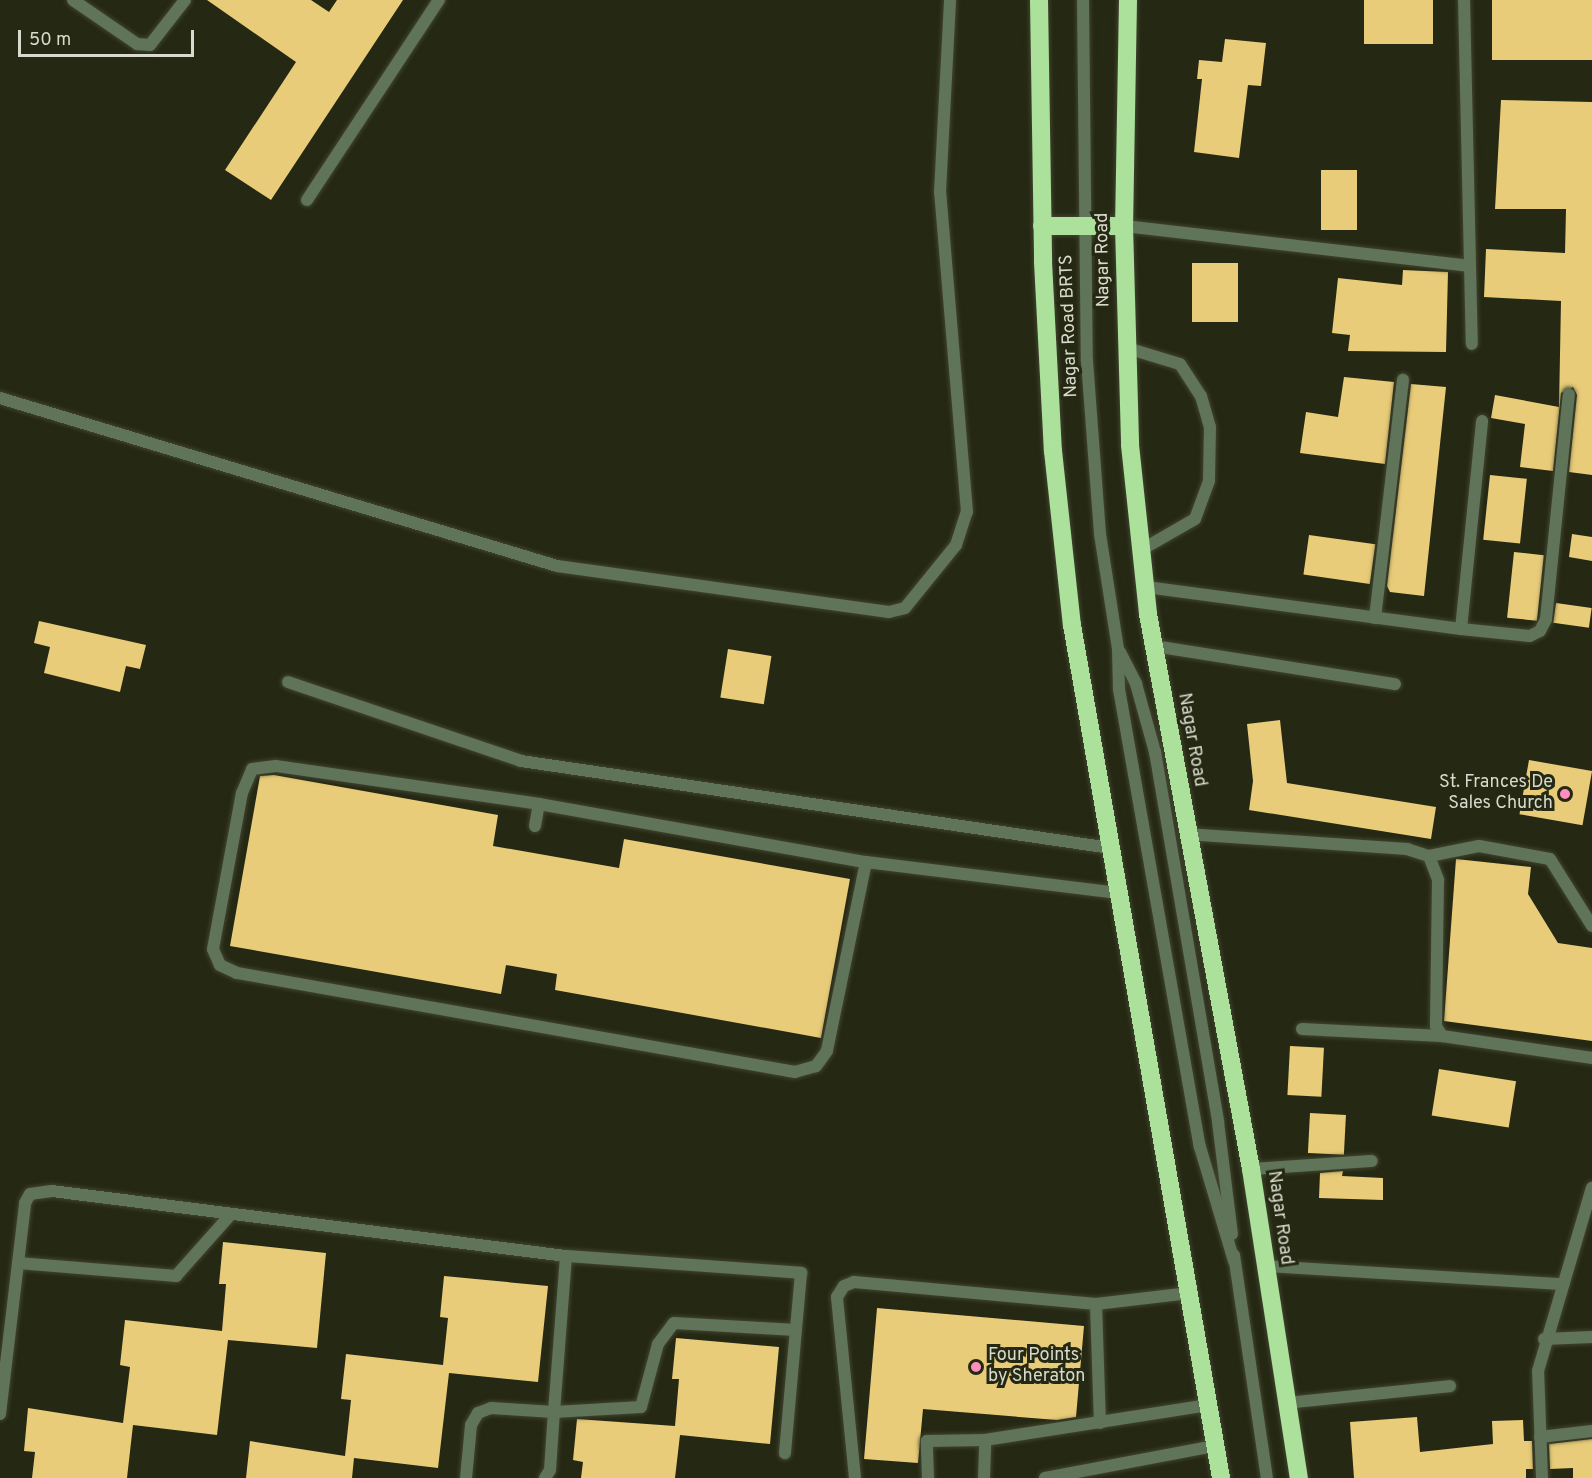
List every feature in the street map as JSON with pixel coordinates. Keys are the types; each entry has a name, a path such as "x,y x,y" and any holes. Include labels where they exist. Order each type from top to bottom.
{"highway":[{"path":"1039,0 1042,226 1054,463 1072,625 1221,1478"},
{"name":"Nagar Road","path":"1128,0 1124,226 1130,445 1141,550 1154,646 1186,834 1251,1169 1299,1478"},
{"path":"1042,226 1124,226"}],"street":[{"path":"74,0 137,44 150,45 185,0"},
{"path":"307,200 439,0"},
{"path":"0,398 557,566 890,612 905,608 956,545 968,512 940,192 950,0"},
{"name":"Nagar Road BRTS","path":"1083,0 1088,361 1099,523 1118,649"},
{"path":"1464,0 1472,344"},
{"path":"1124,226 1469,266"},
{"path":"1127,348 1180,364 1201,396 1210,427 1209,481 1195,519 1141,550"},
{"path":"1375,618 1403,380"},
{"path":"1146,587 1530,636 1540,631 1546,619 1569,394"},
{"path":"1461,629 1482,421"},
{"path":"1154,646 1395,684"},
{"path":"1118,649 1136,684 1155,752 1218,1122 1234,1261 1267,1478"},
{"path":"1118,649 1119,689 1198,1136 1234,1261"},
{"path":"288,682 521,761 1110,848"},
{"path":"866,862 827,1051 816,1066 795,1072 237,973 220,965 213,949 242,793 252,769 276,766 539,804 866,862 1118,893"},
{"path":"535,826 539,804"},
{"path":"1186,834 1407,849 1429,856 1479,846 1550,859 1592,926"},
{"path":"1429,856 1438,880 1436,1026 1442,1036"},
{"path":"1302,1029 1442,1036 1592,1058"},
{"path":"1251,1169 1372,1161"},
{"path":"1542,1478 1538,1371 1544,1339 1592,1188"},
{"path":"0,1413 25,1203 30,1194 40,1191 566,1256 801,1273 785,1453"},
{"path":"18,1263 176,1276 231,1214"},
{"path":"545,1478 550,1470 566,1256"},
{"path":"1265,1266 1563,1284"},
{"path":"855,1478 837,1297 844,1286 854,1282 1096,1304 1189,1293"},
{"path":"1096,1304 1100,1422"},
{"path":"469,1478 471,1425 478,1413 491,1408 554,1412 641,1407 658,1344 674,1323 796,1330"},
{"path":"1544,1339 1592,1336"},
{"path":"1286,1403 1450,1386"},
{"path":"928,1478 927,1441 985,1440 1208,1405"},
{"path":"1540,1437 1592,1431"},
{"path":"984,1478 985,1440"},
{"path":"1045,1478 1215,1446"}],"building":[{"path":"207,0 311,0 329,12 337,0 403,0 271,200 225,170 296,62"},
{"path":"1364,0 1433,0 1433,44 1364,44"},
{"path":"1492,0 1592,0 1592,60 1492,60"},
{"path":"1225,39 1266,43 1261,86 1248,85 1239,158 1194,152 1202,79 1197,79 1199,60 1222,62"},
{"path":"1501,100 1592,102 1592,475 1569,472 1577,395 1573,387 1561,393 1553,471 1520,467 1525,424 1491,418 1495,395 1559,407 1561,301 1484,297 1486,249 1565,253 1566,209 1495,209"},
{"path":"1321,170 1357,170 1357,230 1321,230"},
{"path":"1192,263 1238,263 1238,322 1192,322"},
{"path":"1403,270 1448,272 1446,352 1348,351 1350,335 1332,333 1338,278 1402,285"},
{"path":"1344,377 1394,382 1385,464 1300,453 1306,412 1338,417"},
{"path":"1411,384 1446,387 1424,596 1390,592 1387,586"},
{"path":"1490,475 1527,479 1520,544 1483,540"},
{"path":"1572,534 1592,537 1592,561 1569,557"},
{"path":"1309,535 1375,544 1370,584 1303,575"},
{"path":"1514,552 1544,555 1537,621 1507,618"},
{"path":"1556,603 1592,608 1589,628 1553,623"},
{"path":"39,621 146,645 140,669 126,666 120,692 44,673 50,647 34,643"},
{"path":"728,649 771,656 764,704 720,697"},
{"path":"1280,720 1287,783 1436,807 1431,839 1249,810 1253,781 1247,724"},
{"path":"1529,760 1592,771 1582,825 1519,814"},
{"path":"274,775 498,815 493,846 619,868 624,839 850,879 821,1038 555,990 557,974 506,965 501,994 230,946 260,776"},
{"path":"1456,859 1531,867 1528,894 1558,943 1592,948 1592,1041 1444,1021"},
{"path":"1290,1046 1324,1048 1321,1097 1287,1095"},
{"path":"1439,1069 1516,1081 1509,1128 1432,1115"},
{"path":"1310,1113 1346,1115 1344,1155 1308,1153"},
{"path":"1343,1171 1342,1176 1383,1178 1383,1200 1319,1198 1320,1173"},
{"path":"223,1242 326,1253 317,1348 228,1340 217,1435 133,1425 127,1478 32,1478 35,1452 24,1451 28,1408 123,1423 130,1367 120,1365 125,1320 222,1331 226,1284 219,1284"},
{"path":"444,1276 548,1286 538,1382 449,1373 438,1468 354,1458 352,1478 246,1478 250,1441 345,1456 351,1400 341,1399 346,1354 443,1365 448,1318 440,1317"},
{"name":"Four Points by Sheraton","path":"877,1308 1084,1326 1076,1417 1057,1420 923,1409 918,1463 864,1459"},
{"path":"676,1338 779,1347 770,1444 680,1435 675,1478 581,1478 583,1462 573,1460 577,1419 675,1426 679,1379 672,1379"},
{"path":"1417,1417 1420,1452 1493,1444 1492,1421 1523,1420 1524,1441 1532,1441 1533,1469 1526,1469 1526,1478 1354,1478 1350,1422"},
{"path":"1592,1439 1592,1478 1573,1478 1573,1468 1550,1469 1549,1444"}],"place":[{"name":"St. Frances De Sales Church","path":"1565,794"},
{"name":"Four Points by Sheraton","path":"976,1367"}]}
